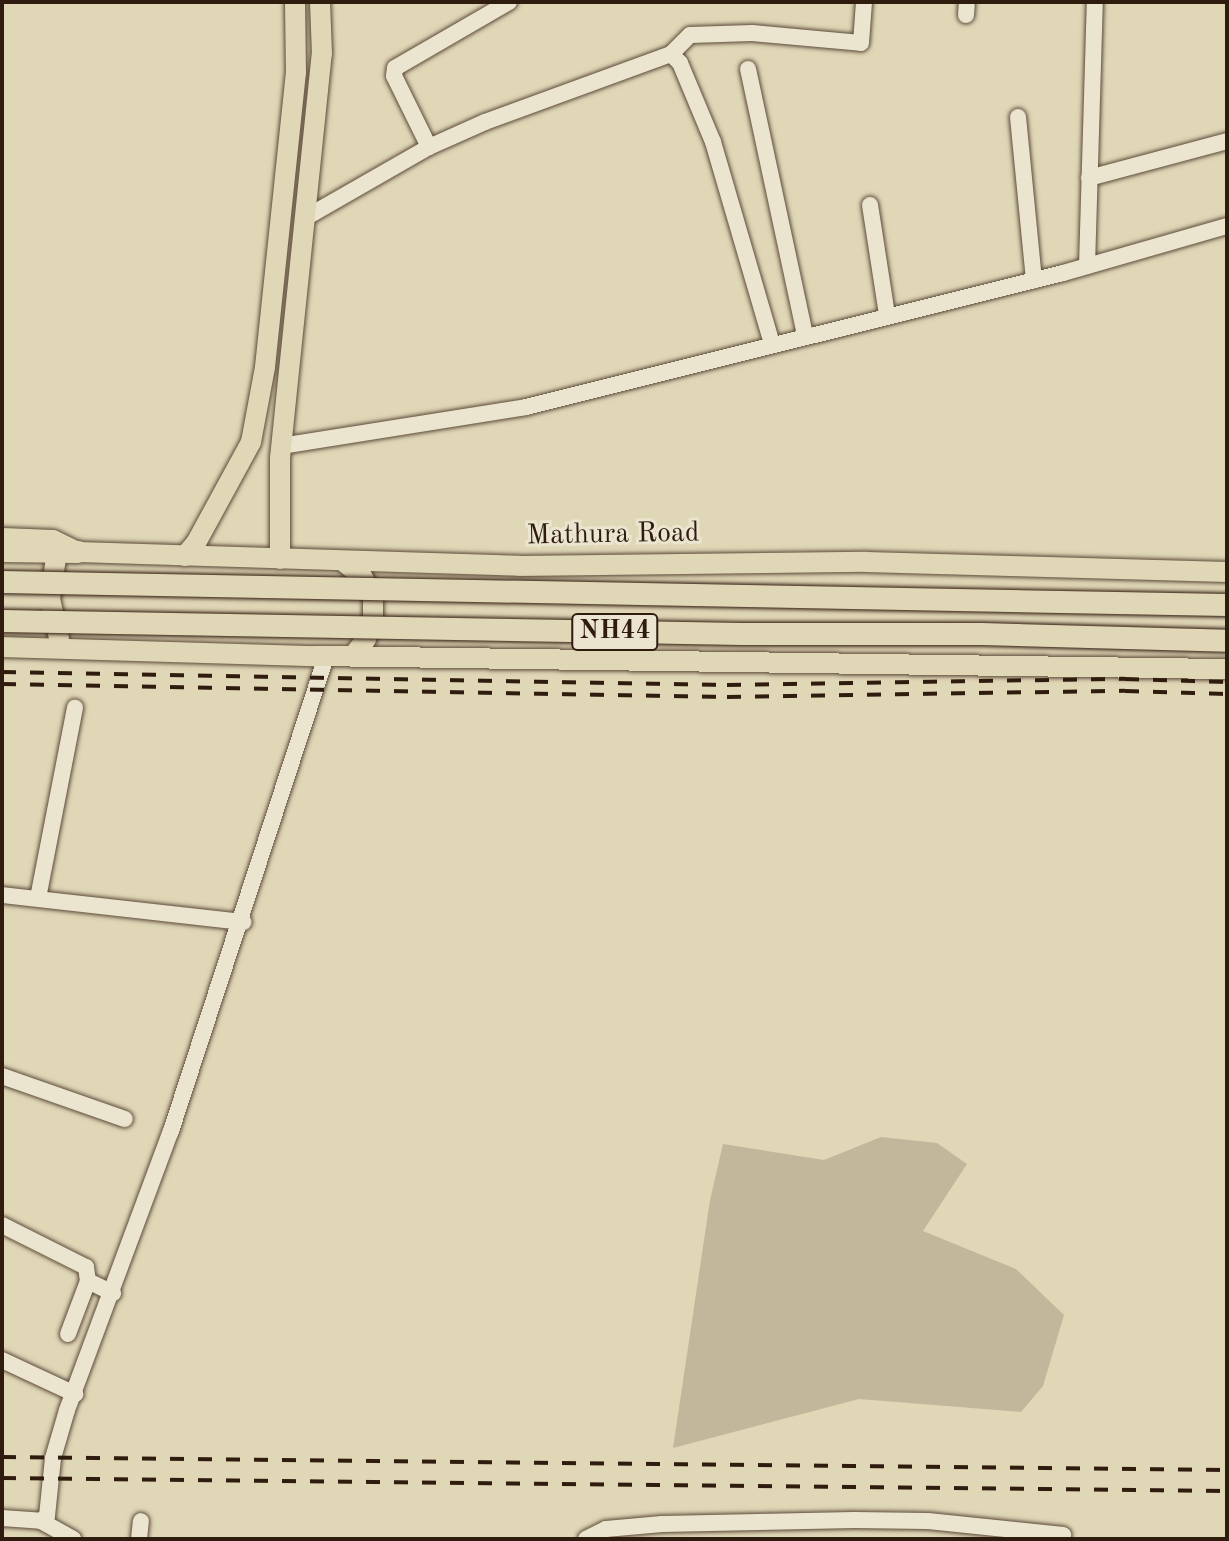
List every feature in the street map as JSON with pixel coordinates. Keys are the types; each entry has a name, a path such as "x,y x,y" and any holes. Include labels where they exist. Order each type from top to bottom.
{"highway":[{"path":"2,551 67,552"},
{"name":"Mathura Road","path":"2,582 1227,605"},
{"name":"NH44","path":"2,621 742,634 981,634 1227,641"}],"main road":[{"path":"185,556 196,543 251,442 265,367 296,73 295,2"},
{"path":"280,559 277,519 281,446 322,54 320,2"},
{"name":"Mathura Road","path":"2,538 53,540 67,552 519,566 867,562 1227,572"},
{"path":"63,648 50,599 67,552"},
{"path":"343,561 363,578 373,598 373,619 366,639 353,656"},
{"path":"2,602 50,599"},
{"path":"2,647 326,656 1227,669"}],"street":[{"path":"429,147 394,76 395,68 509,2"},
{"path":"305,218 429,147 485,122 671,54 690,35 752,33 861,43 864,2"},
{"path":"1087,266 1095,2"},
{"path":"671,54 680,63 713,142 772,344"},
{"path":"748,69 805,336"},
{"path":"1018,117 1034,280"},
{"path":"1089,178 1227,141"},
{"path":"870,205 887,315"},
{"path":"281,446 526,407 1034,280 1227,226"},
{"path":"41,1521 47,1516 53,1458 243,922 326,656"},
{"path":"38,898 75,708"},
{"path":"2,895 243,922"},
{"path":"2,1076 125,1119"},
{"path":"2,1225 86,1267 88,1281 68,1334"},
{"path":"88,1281 113,1293"},
{"path":"2,1360 75,1394"},
{"path":"2,1518 41,1521 73,1539"},
{"path":"586,1539 606,1529 632,1533 724,1531 890,1519 1063,1535"},
{"path":"139,1539 141,1521"}],"shaded area":[{"path":"881,1137 937,1143 967,1164 923,1231 1016,1269 1064,1315 1043,1386 1021,1412 859,1399 673,1448 710,1200 723,1144 824,1160"}],"railway":[{"path":"2,672 727,685 1125,679 1227,682"},
{"path":"2,684 727,697 1125,691 1227,694"},
{"path":"2,1457 1227,1470"},
{"path":"2,1478 1227,1491"}]}
